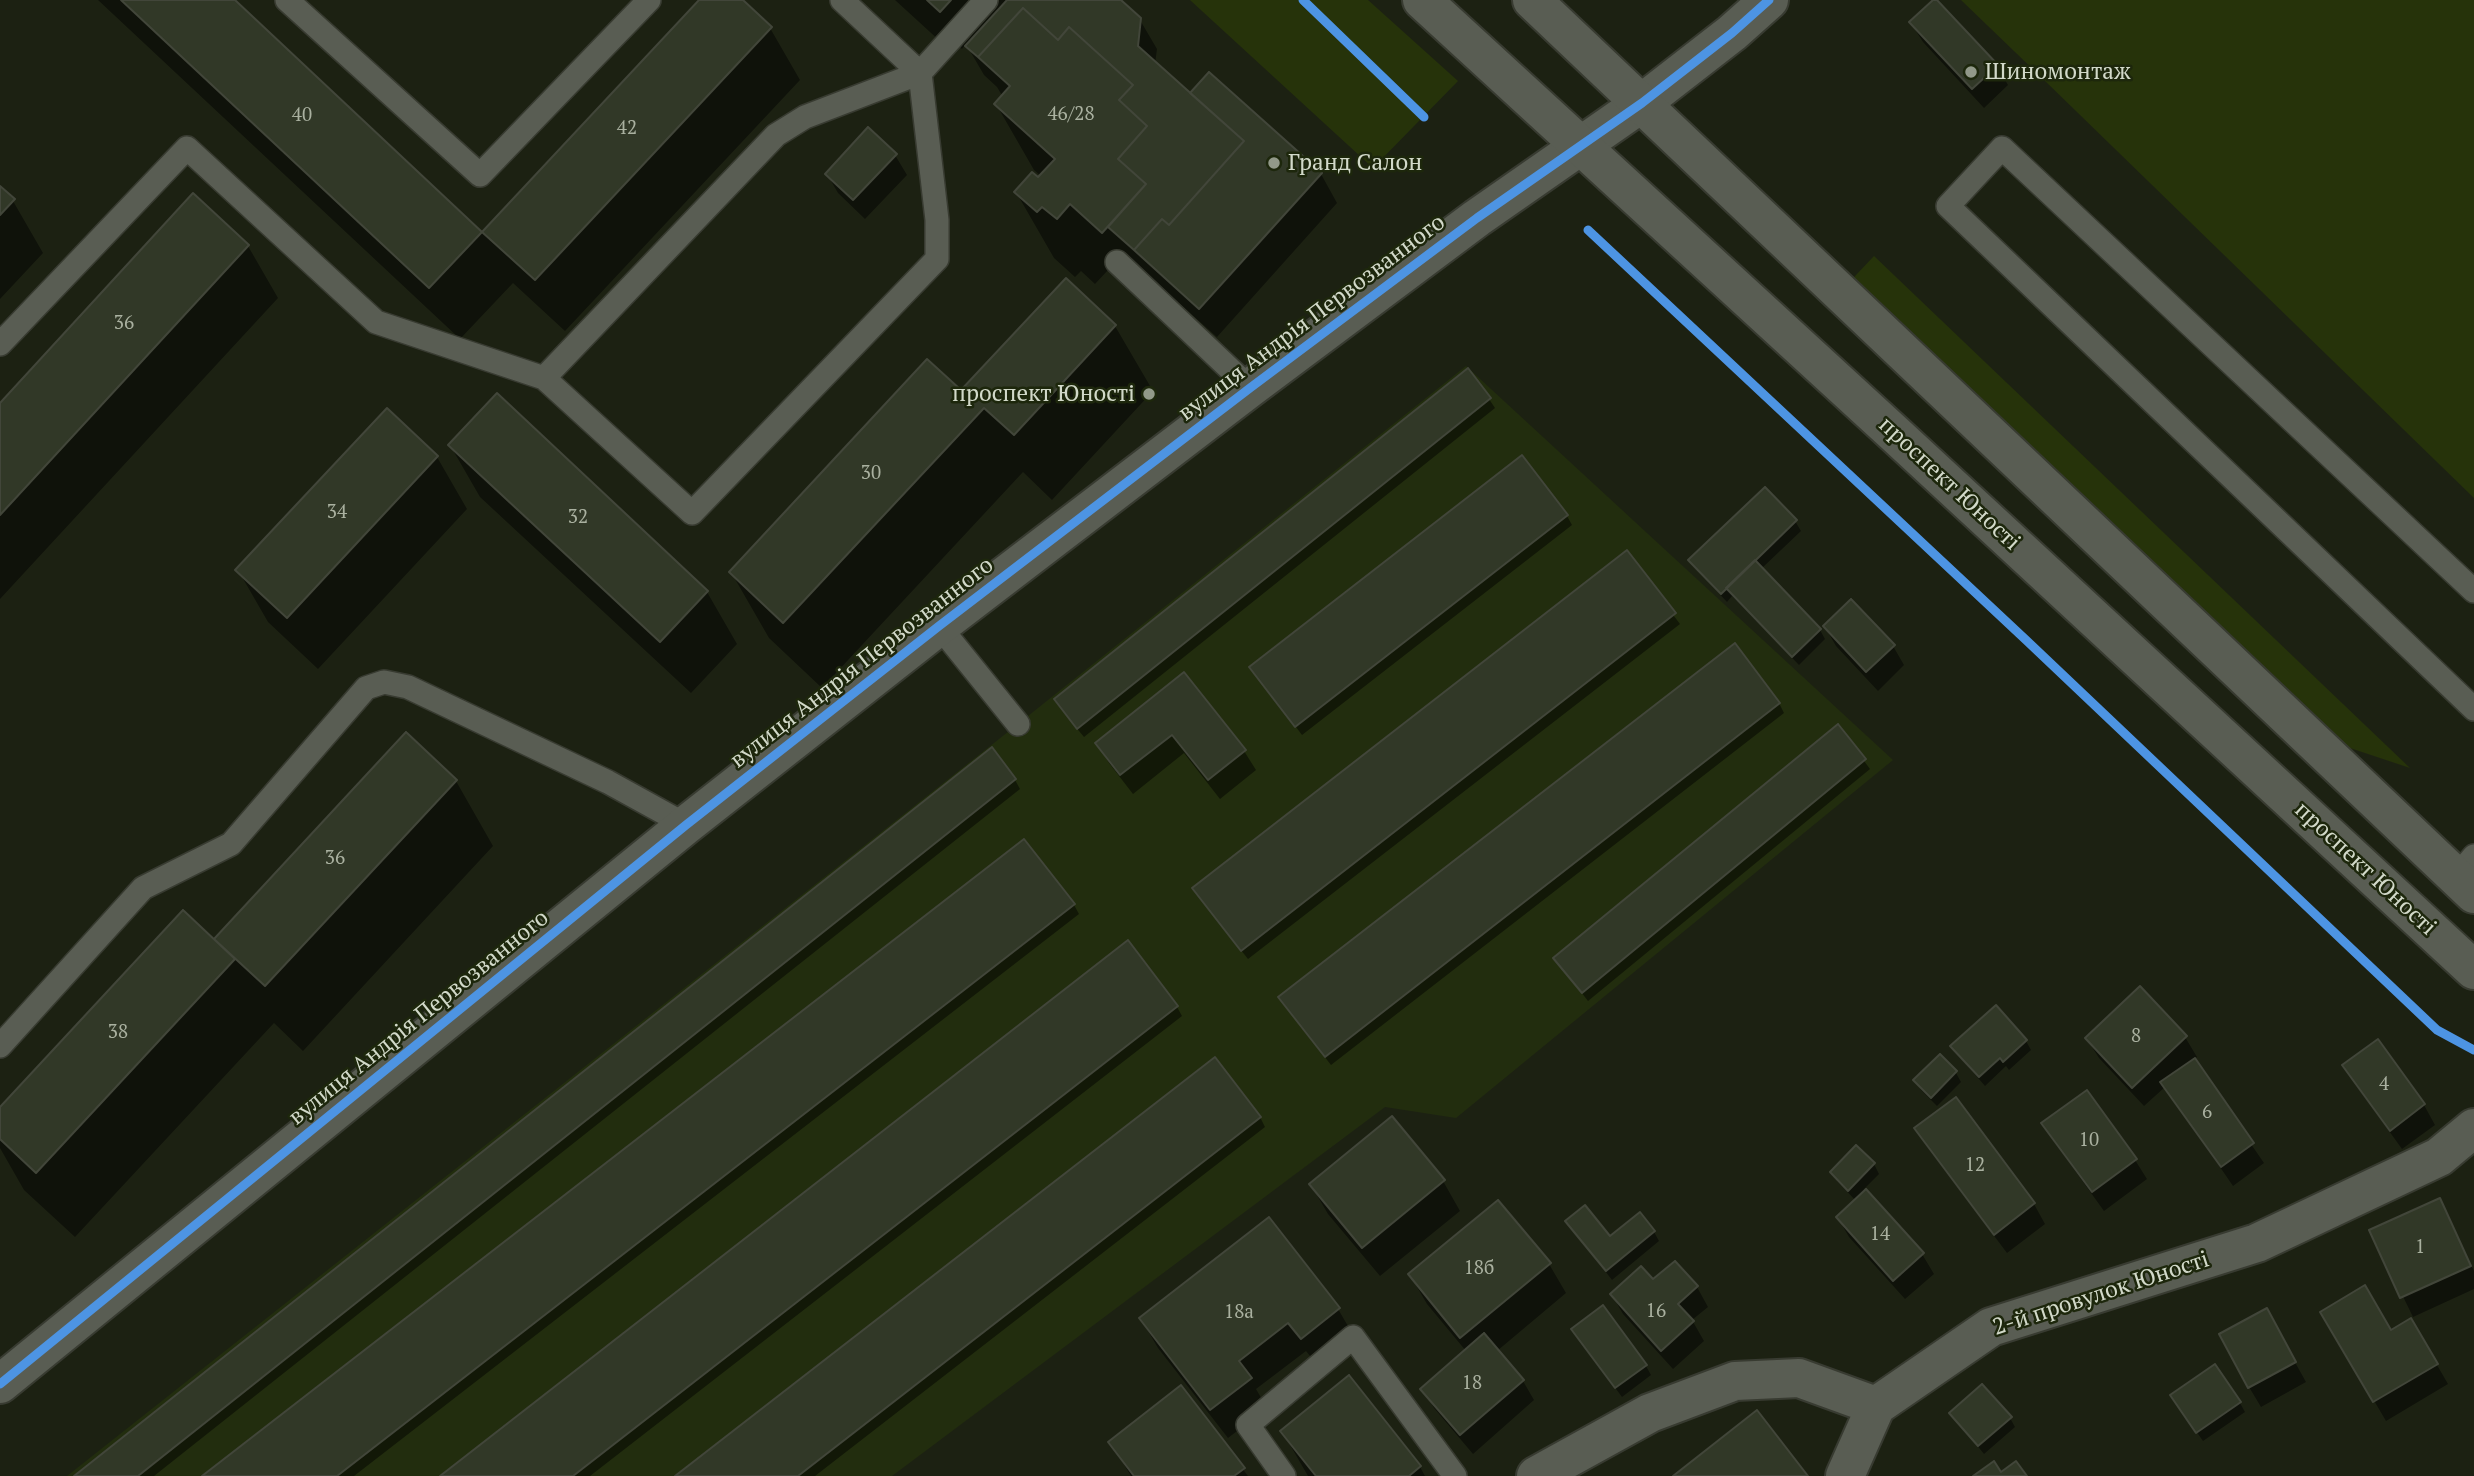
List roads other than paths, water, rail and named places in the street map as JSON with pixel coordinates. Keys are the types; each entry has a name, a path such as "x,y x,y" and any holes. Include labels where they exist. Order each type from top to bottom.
{"street":[{"name":"проспект Юності","path":"1422,0 2474,970"},
{"path":"1532,0 2468,876"},
{"name":"вулиця Андрія Первозванного","path":"0,1384 686,825 939,626 1250,388 1521,186 1642,103 1769,0"},
{"name":"2-й провулок Юності","path":"1876,1406 1991,1327 2257,1243 2439,1157 2474,1128"},
{"path":"1536,1476 1650,1413 1735,1381 1799,1378 1876,1406 1845,1476"}],"lane":[{"path":"287,0 480,174 649,0"},
{"path":"0,344 187,148 376,321 544,377 692,513 937,259 937,220 920,73 842,0"},
{"path":"544,377 776,135 805,117 920,73 986,0"},
{"path":"2474,591 2002,148 1948,206 2474,709"},
{"path":"1117,262 1250,388"},
{"path":"939,626 1018,724"},
{"path":"0,1046 143,888 231,845 366,688 384,682 408,687 595,776 686,825"},
{"path":"1284,1476 1248,1425 1353,1337 1455,1476"}],"place":[{"name":"Шиномонтаж","path":"1971,72"},
{"name":"Гранд Салон","path":"1274,163"},
{"name":"проспект Юності","path":"1149,394"}]}
